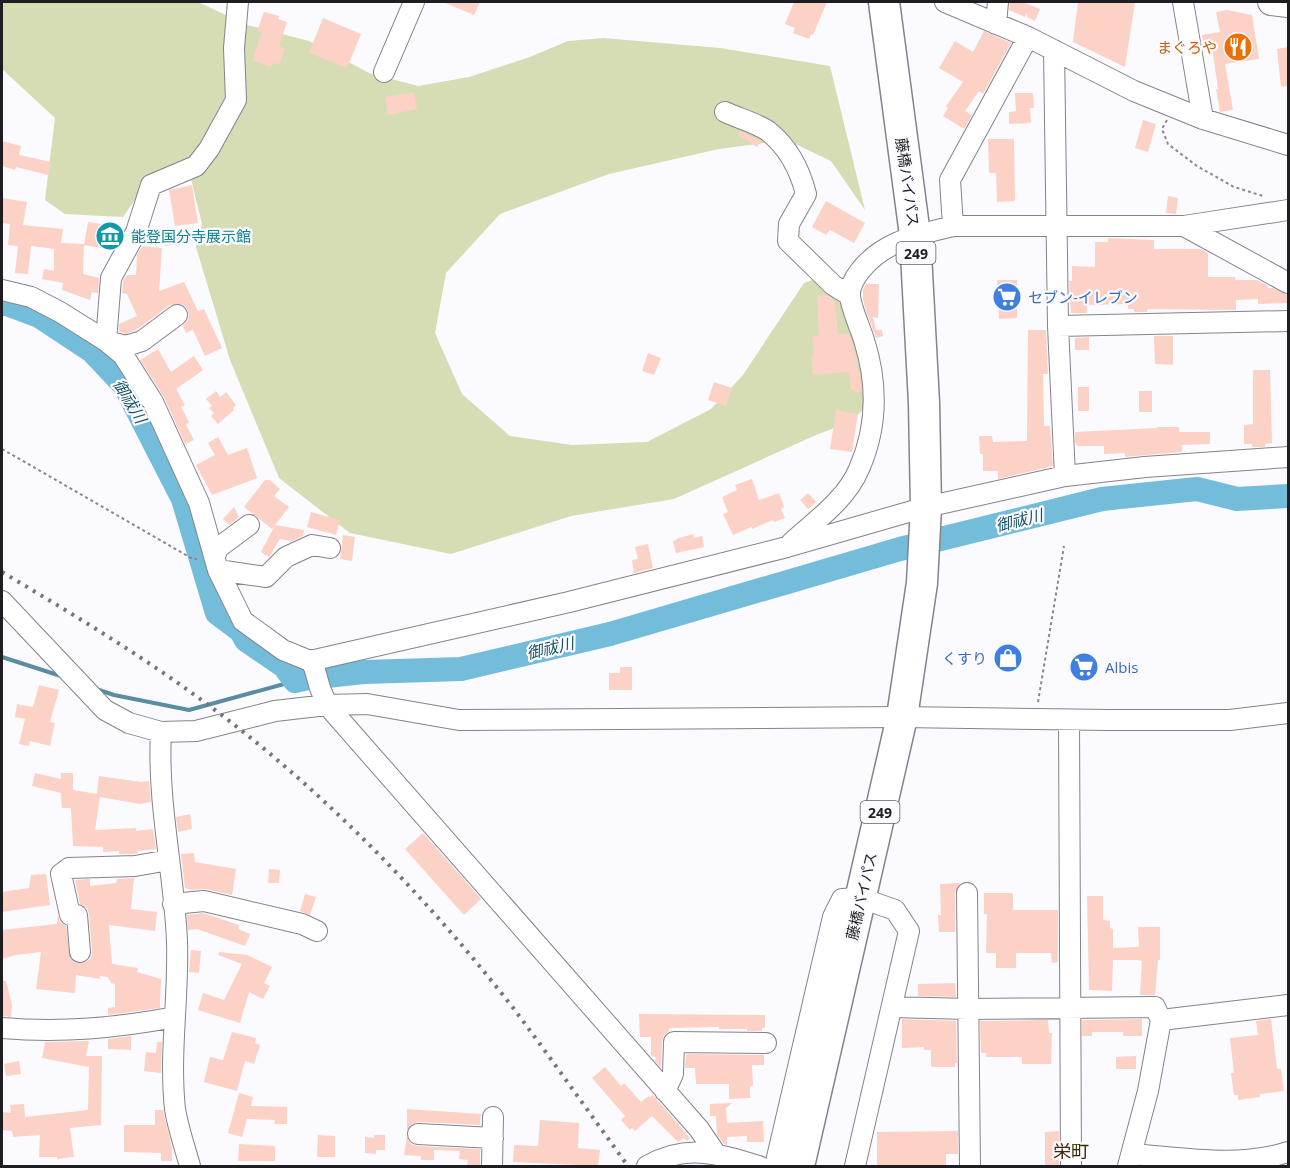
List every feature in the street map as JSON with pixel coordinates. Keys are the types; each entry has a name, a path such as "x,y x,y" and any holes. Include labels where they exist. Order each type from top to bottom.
{"highway":[{"name":"藤橋バイパス","path":"799,1167 902,717 922,583 926,512 924,403 915,235 884,2"}],"main road":[{"path":"1271,2 1288,4"}],"street":[{"path":"106,341 111,278 136,232 151,185 196,166 209,149 236,100 234,48 238,2"},
{"path":"384,72 414,2"},
{"path":"945,2 1028,37 1134,91 1203,119 1288,145"},
{"path":"996,24 998,2"},
{"path":"1184,2 1203,119"},
{"path":"953,226 950,180 1028,37"},
{"path":"1054,50 1058,326 1065,476"},
{"path":"725,112 767,131 786,150 801,174 806,194 789,224 788,241 833,285 849,295"},
{"path":"787,547 840,498 859,471 875,409 874,384 869,356 849,295 855,277 868,260 885,247 915,235 953,226 1185,226 1288,210"},
{"path":"1185,226 1288,283"},
{"path":"2,290 31,297 60,312 106,341 123,355 153,402 199,503 217,563 243,621 283,650 312,664 568,602 1065,476 1145,467 1288,457"},
{"path":"106,341 126,346 142,341 177,315"},
{"path":"1058,326 1288,321"},
{"path":"217,563 218,548 249,525"},
{"path":"217,563 266,577 286,557 312,545 330,548"},
{"path":"2,601 105,710 129,723 161,732 195,731 275,711 323,696 459,720 902,717 1230,720 1288,713"},
{"path":"312,664 323,696 699,1129 716,1154"},
{"path":"1069,720 1071,1167"},
{"path":"161,732 164,813 177,941 173,1074 176,1111 190,1167"},
{"path":"80,952 77,915 70,915 62,874 69,868 135,866 169,860"},
{"path":"967,893 970,1167"},
{"path":"775,1167 833,917 842,899 861,898 895,910 909,930 855,1167"},
{"path":"173,903 204,901 302,924 317,931"},
{"path":"1161,1020 1288,1005"},
{"path":"892,1007 968,1010 1155,1007 1161,1020 1148,1091 1130,1160 1241,1162 1275,1157 1288,1152"},
{"path":"2,1029 89,1030 176,1017"},
{"path":"665,1090 674,1074 674,1042 766,1042"},
{"path":"492,1167 493,1117"},
{"path":"418,1134 493,1138"},
{"path":"647,1167 663,1157 683,1152 716,1154 759,1167"}],"path":[{"path":"1173,107 1162,129 1168,144 1197,166 1234,187 1267,197"},
{"path":"2,449 194,559"},
{"path":"1035,720 1064,546"}],"green space":[{"path":"2,2 198,2 247,25 309,41 369,73 418,86 469,77 530,57 568,41 603,38 720,48 830,66 865,210 831,161 787,140 719,149 609,174 500,214 446,273 435,333 462,394 510,436 572,445 647,442 711,409 743,375 804,283 824,276 855,308 868,405 850,422 674,499 571,516 451,554 350,533 279,478 230,360 196,247 202,224 188,167 149,179 123,217 65,214 45,200 55,118 2,69"}],"building":[{"path":"443,2 480,2 474,15"},
{"path":"794,2 827,2 813,35 811,34 809,39 793,33 795,28 785,24"},
{"path":"1023,2 1040,9 1035,21 1027,17 1027,13 1025,17 1009,10 1010,3"},
{"path":"1078,2 1135,2 1125,67 1073,42"},
{"path":"1227,10 1252,15 1259,59 1225,64 1233,110 1220,112 1212,47 1204,48 1202,35 1220,32 1216,12"},
{"path":"264,12 279,16 278,19 287,22 279,46 285,49 279,65 272,63 271,67 252,60 262,32 257,31"},
{"path":"323,18 361,34 347,68 309,53"},
{"path":"984,31 1011,43 983,94 979,91 965,111 972,115 964,129 943,116 948,108 946,106 963,82 939,68 955,41 973,52"},
{"path":"1288,47 1288,86 1281,87 1277,49"},
{"path":"414,92 417,109 388,115 385,97"},
{"path":"1015,93 1033,93 1034,108 1030,108 1031,123 1009,124 1009,112 1016,111"},
{"path":"1143,120 1156,124 1148,152 1135,148"},
{"path":"740,131 761,141 757,147 738,135"},
{"path":"988,139 1014,139 1015,201 997,202 996,173 989,173"},
{"path":"2,141 21,146 19,155 51,162 48,175 2,166"},
{"path":"192,185 198,223 175,226 169,190"},
{"path":"1168,196 1178,198 1176,214 1166,213"},
{"path":"2,198 27,202 23,225 63,229 61,243 84,244 83,274 99,278 98,293 92,292 90,300 62,290 63,283 42,279 44,269 54,271 54,249 31,246 28,274 15,273 18,246 8,245 10,224 2,223"},
{"path":"826,201 865,223 854,243 830,230 826,235 812,227"},
{"path":"88,222 114,226 108,249 84,245"},
{"path":"181,233 183,243 165,246 163,235"},
{"path":"1108,238 1154,240 1154,249 1201,249 1208,253 1208,277 1257,280 1268,288 1288,295 1288,303 1258,304 1258,299 1236,300 1236,310 1147,309 1147,312 1134,312 1134,309 1128,309 1128,304 1087,305 1087,313 1071,313 1069,281 1072,281 1072,266 1095,267 1095,242 1108,242"},
{"path":"142,246 162,248 159,291 184,282 198,311 204,309 222,348 205,356 193,330 186,333 183,326 189,314 186,307 181,304 170,305 136,330 126,334 119,332 119,324 137,316 127,294 122,293 123,281 127,275 136,275 137,255"},
{"path":"997,280 1017,280 1017,318 999,319"},
{"path":"866,284 879,284 878,318 873,317 876,330 882,330 883,336 876,338 863,299"},
{"path":"817,295 826,295 835,301 838,334 849,333 857,359 862,392 855,393 855,390 851,390 849,372 813,375 812,336 819,335"},
{"path":"1028,330 1046,330 1048,374 1043,374 1044,426 1050,426 1053,466 998,479 998,471 983,471 983,454 980,454 979,436 992,436 993,442 1027,441"},
{"path":"1154,336 1173,336 1173,365 1155,364"},
{"path":"1089,337 1089,350 1075,350 1075,338"},
{"path":"158,349 171,372 194,356 203,370 176,389 185,405 181,407 189,422 186,425 194,440 185,444 164,397 140,360"},
{"path":"648,353 661,358 654,375 642,371"},
{"path":"1253,370 1270,370 1272,443 1265,444 1265,447 1252,447 1252,444 1244,444 1244,425 1253,424"},
{"path":"714,382 732,388 726,406 708,400"},
{"path":"1078,387 1089,387 1089,411 1078,411"},
{"path":"216,391 220,397 226,392 236,405 234,410 218,424 211,416 214,413 209,408 212,406 206,399"},
{"path":"1139,391 1152,391 1152,412 1139,412"},
{"path":"836,410 858,414 852,452 830,449"},
{"path":"1179,427 1179,432 1210,432 1210,444 1182,445 1182,452 1125,457 1125,453 1104,454 1104,446 1077,446 1075,442 1075,432"},
{"path":"218,437 228,455 247,448 257,478 212,495 196,465 215,455 208,443"},
{"path":"752,479 759,500 779,493 785,518 774,522 773,520 733,535 723,514 728,512 722,497 737,490 735,485"},
{"path":"265,480 270,480 280,489 274,496 289,507 272,529 244,507"},
{"path":"808,493 816,502 808,509 800,500"},
{"path":"234,507 239,517 229,525 223,519"},
{"path":"311,512 340,520 336,535 307,527"},
{"path":"275,525 304,530 303,536 292,541 280,539 269,557 261,552"},
{"path":"693,534 694,538 702,536 704,547 676,553 673,541"},
{"path":"343,535 355,537 352,561 340,559"},
{"path":"648,544 653,568 634,573 632,560 638,559 635,547"},
{"path":"620,667 632,667 632,690 609,690 609,673 620,673"},
{"path":"39,685 59,690 50,722 55,723 50,746 30,741 29,746 19,744 25,719 15,717 17,704 33,707"},
{"path":"35,773 61,779 61,773 73,773 73,790 97,794 99,776 149,781 151,802 140,804 100,797 95,830 153,829 156,849 137,851 138,853 134,854 119,854 119,851 103,852 103,847 73,846 71,808 62,808 61,793 32,786"},
{"path":"190,814 192,829 178,832 176,817"},
{"path":"423,833 481,899 464,915 405,849"},
{"path":"194,853 195,862 236,869 232,895 206,889 185,888 181,854"},
{"path":"269,869 280,870 279,883 268,883"},
{"path":"46,874 50,905 2,912 2,892 29,888 31,875"},
{"path":"134,878 131,909 157,912 155,931 109,925 112,964 138,968 137,972 161,979 160,1008 108,1015 108,1008 115,1007 115,984 111,983 108,977 100,976 100,979 76,975 75,993 36,989 41,952 2,959 2,930 57,924 58,915 60,922 66,926 70,958 75,963 86,962 91,958 92,952 89,914 87,908 80,904 75,880 90,879 90,886 116,883 117,879"},
{"path":"960,883 955,893 955,932 939,932 940,884"},
{"path":"984,893 1013,893 1013,910 1058,910 1058,962 1052,963 1051,953 1016,953 1016,968 996,968 996,953 986,953 987,914 984,914"},
{"path":"305,894 316,897 310,915 300,911"},
{"path":"1087,896 1103,896 1103,920 1110,921 1110,928 1113,929 1113,948 1139,946 1138,927 1160,927 1160,960 1158,960 1155,995 1140,995 1142,961 1137,960 1113,960 1112,991 1089,990"},
{"path":"203,913 239,925 238,929 250,934 245,946 197,929 188,930 187,915"},
{"path":"191,950 201,951 199,973 189,972"},
{"path":"219,952 247,955 272,967 264,983 270,986 263,999 249,992 240,1023 198,1010 203,993 224,1000 242,964 218,955"},
{"path":"2,981 6,981 12,1005 11,1017 2,1016"},
{"path":"955,983 956,997 918,996 918,984"},
{"path":"639,1014 765,1015 765,1028 762,1028 762,1031 747,1031 747,1029 719,1029 719,1027 669,1028 662,1041 661,1068 655,1061 656,1057 651,1056 651,1037 640,1037"},
{"path":"902,1019 956,1021 957,1063 955,1067 931,1067 931,1050 924,1050 924,1047 902,1048"},
{"path":"1142,1019 1142,1036 1123,1036 1123,1032 1092,1032 1092,1036 1082,1036 1082,1020"},
{"path":"1271,1019 1277,1069 1281,1069 1284,1091 1238,1100 1238,1095 1234,1095 1231,1073 1234,1073 1230,1038 1258,1035 1256,1021"},
{"path":"1048,1020 1049,1033 1052,1033 1051,1064 1022,1064 1022,1057 986,1057 986,1053 981,1053 980,1021"},
{"path":"232,1032 256,1038 255,1043 260,1045 254,1064 245,1061 237,1091 204,1082 210,1057 223,1060"},
{"path":"131,1036 131,1050 108,1049 108,1039"},
{"path":"89,1041 86,1056 102,1056 101,1125 70,1128 74,1157 57,1159 57,1157 39,1157 40,1135 13,1137 12,1131 2,1130 2,1112 11,1113 10,1105 24,1104 25,1117 88,1110 89,1067 42,1058 45,1042"},
{"path":"157,1042 162,1042 161,1073 144,1071 146,1052 156,1053"},
{"path":"686,1054 764,1055 764,1065 752,1065 753,1086 750,1086 750,1098 729,1099 729,1084 696,1084 695,1068 685,1068"},
{"path":"1136,1056 1136,1069 1116,1069 1116,1057"},
{"path":"19,1061 21,1074 6,1076 4,1064"},
{"path":"605,1067 621,1086 624,1083 641,1102 653,1095 690,1138 687,1141 684,1138 678,1142 652,1116 635,1131 632,1128 630,1130 621,1120 625,1116 592,1078"},
{"path":"239,1093 253,1097 251,1106 287,1107 287,1124 274,1124 275,1120 247,1119 242,1137 228,1133"},
{"path":"732,1103 726,1108 727,1123 763,1121 764,1142 747,1142 747,1136 727,1137 727,1145 724,1144 717,1135 716,1116 710,1116 710,1104"},
{"path":"407,1109 481,1114 480,1125 418,1122 412,1124 407,1131"},
{"path":"155,1110 163,1110 172,1148 172,1161 161,1161 161,1153 124,1152 124,1125 155,1125"},
{"path":"540,1120 579,1123 578,1148 600,1150 598,1166 513,1162 514,1145 538,1146"},
{"path":"958,1131 958,1154 946,1154 946,1167 877,1167 877,1132"},
{"path":"1059,1131 1059,1167 1045,1167 1045,1132"},
{"path":"318,1135 335,1136 335,1157 317,1157"},
{"path":"374,1135 385,1135 385,1150 376,1150 376,1154 365,1153 365,1137 374,1138"},
{"path":"407,1136 411,1144 417,1146 480,1149 480,1167 467,1167 468,1160 459,1159 460,1151 434,1150 434,1160 421,1160 421,1156 404,1155"},
{"path":"239,1144 275,1146 275,1161 238,1161"}],"waterway":[{"name":"御祓川","path":"2,304 39,316 92,351 125,386 183,499 217,613 241,631 246,640 284,666 295,681 364,672 461,669 610,634 900,549 1102,499 1197,489 1237,499 1288,496"},
{"path":"2,657 64,677"},
{"path":"96,689 114,695 189,710 295,681"}],"railway":[{"path":"2,572 119,644 204,702 271,755 346,822 382,857 483,970 529,1029 628,1166"}],"place":[{"name":"まぐろや","path":"1238,47"},
{"name":"能登国分寺展示館","path":"110,236"},
{"name":"セブン-イレブン","path":"1007,297"},
{"name":"くすり","path":"1008,658"},
{"name":"Albis","path":"1084,667"}],"district":[{"name":"栄町","path":"1071,1151"}]}
